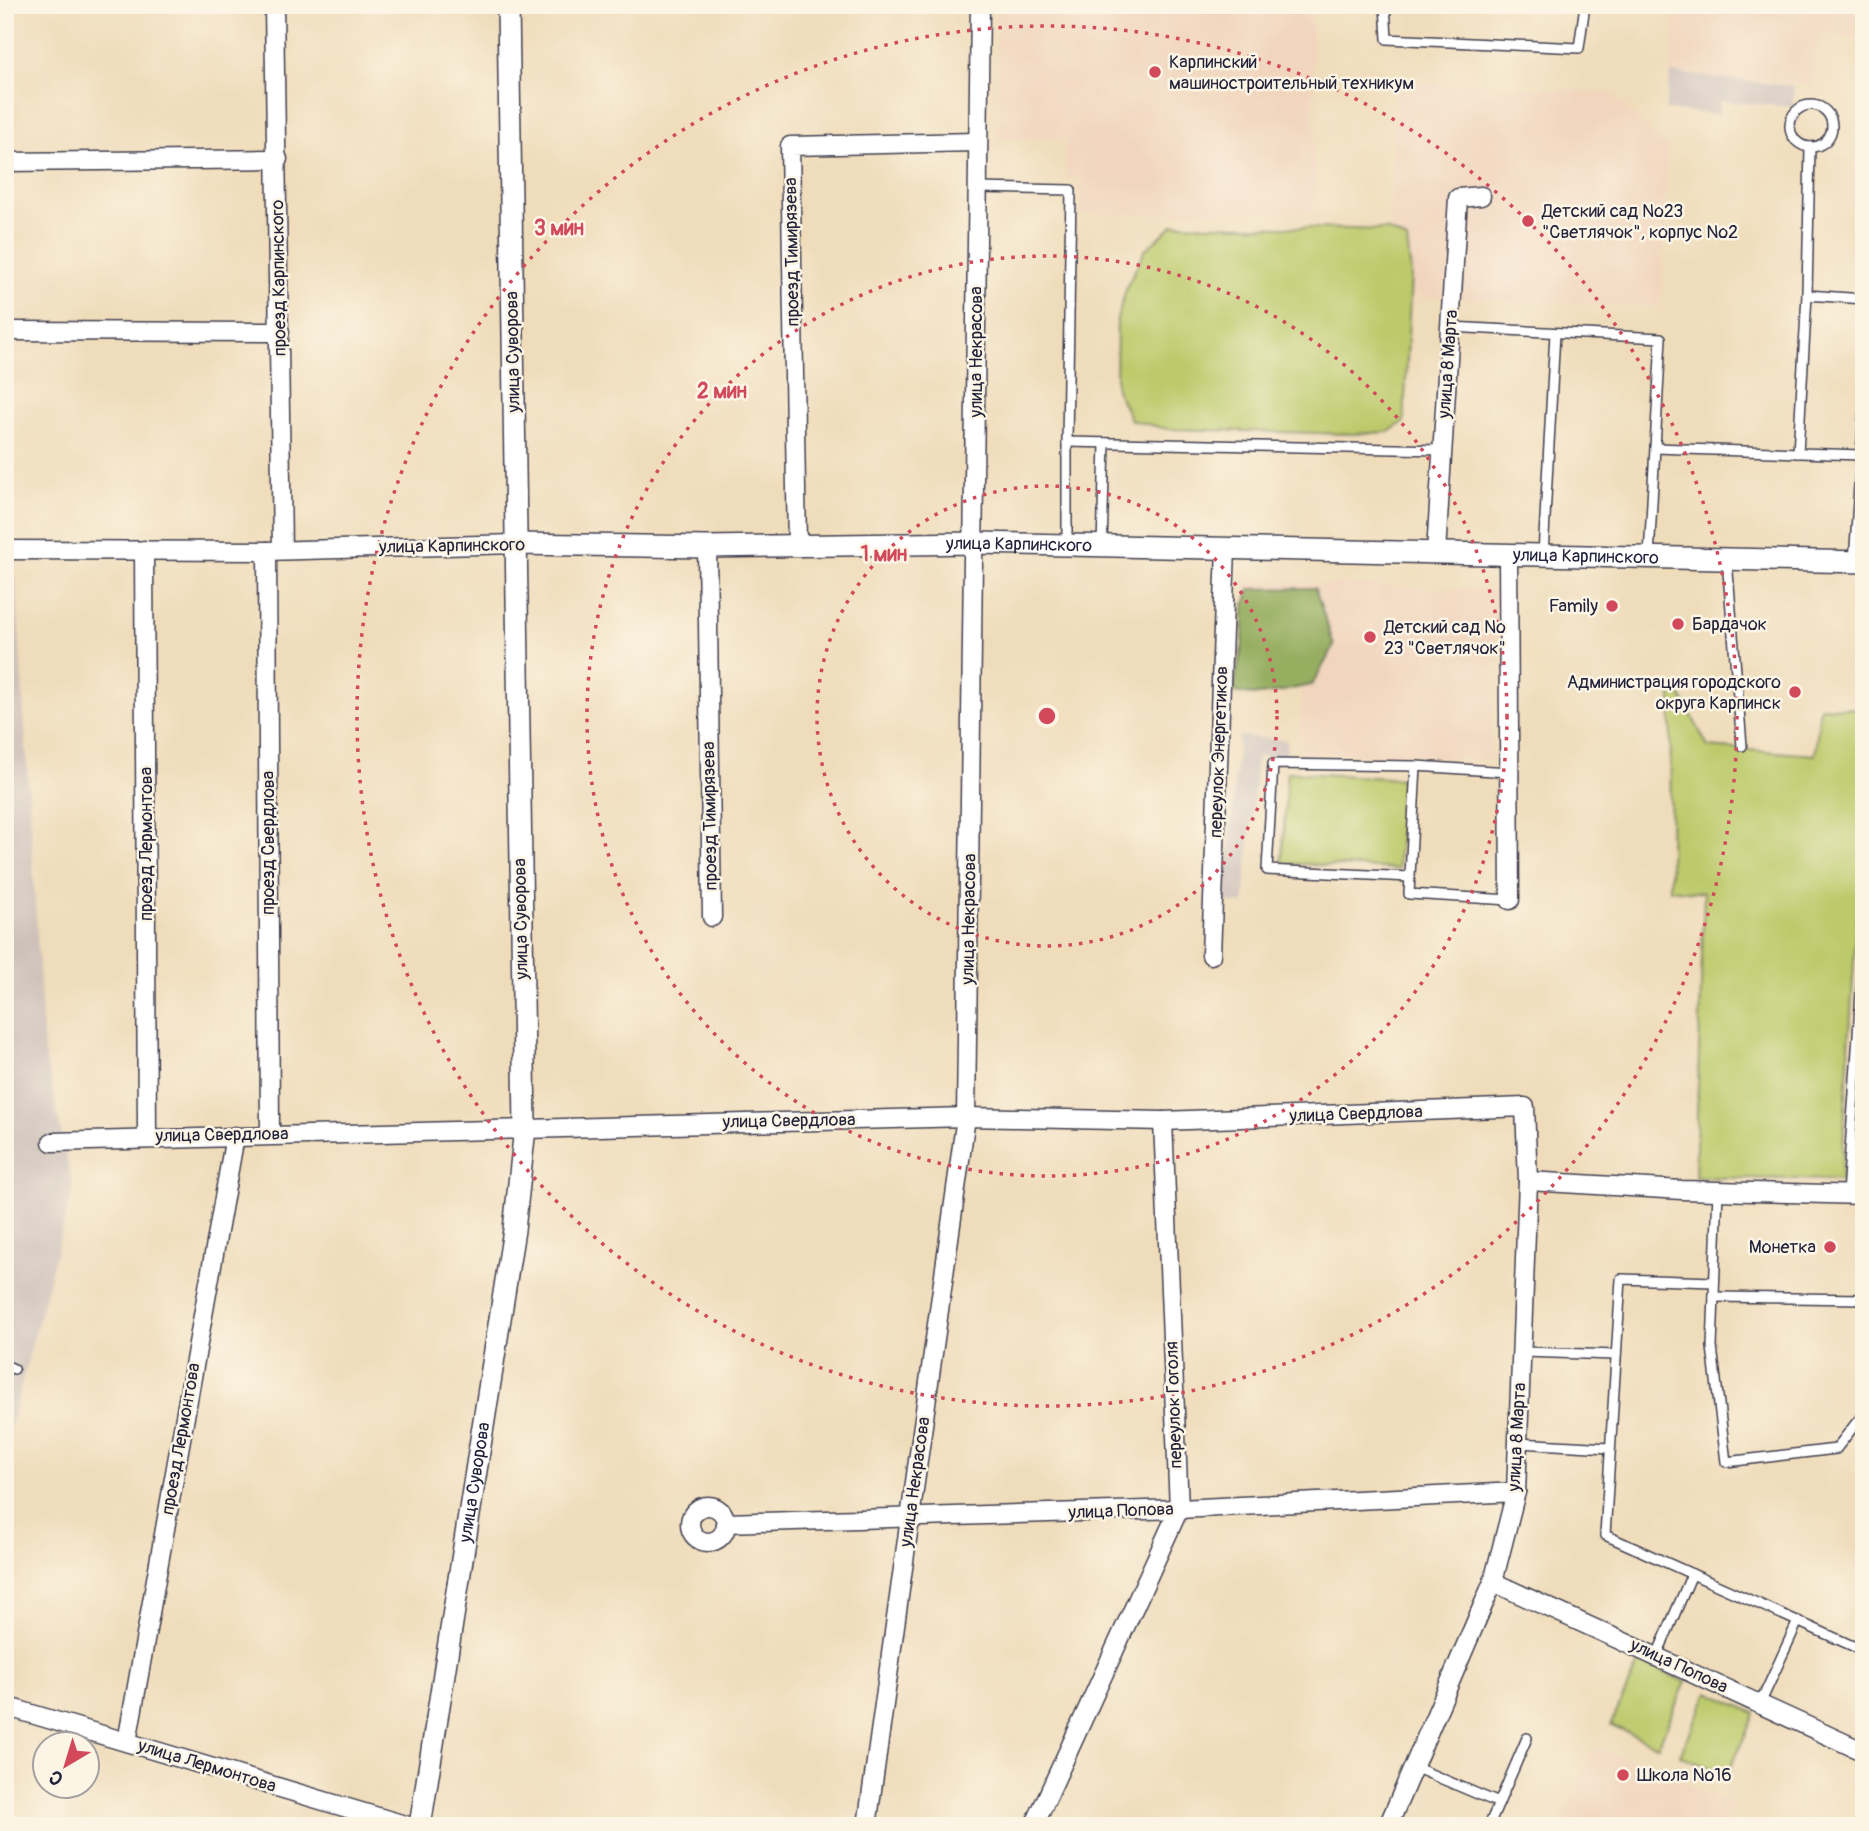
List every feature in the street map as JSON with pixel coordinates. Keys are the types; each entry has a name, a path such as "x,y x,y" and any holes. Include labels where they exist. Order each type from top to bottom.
{"street":[{"name":"проезд Карпинского","path":"274,5 280,332 274,551"},
{"name":"улица Суворова","path":"420,1826 514,1230 525,1128 508,5"},
{"name":"улица Некрасова","path":"867,1826 966,1117 976,543 980,5"},
{"name":"проезд Тимирязева","path":"797,545 790,146 977,142"},
{"path":"5,162 278,159"},
{"name":"улица 8 Марта","path":"1436,553 1458,198 1481,196"},
{"path":"5,331 280,332"},
{"name":"улица Карпинского","path":"5,550 274,551 515,544 707,547 976,543 1859,562"},
{"name":"проезд Тимирязева","path":"707,547 712,917"},
{"name":"переулок Энергетиков","path":"1211,955 1226,548"},
{"name":"проезд Лермонтова","path":"144,550 147,1137"},
{"name":"проезд Свердлова","path":"270,1135 274,551"},
{"path":"1508,554 1510,900"},
{"name":"улица 8 Марта","path":"1388,1826 1493,1582 1516,1492 1528,1181 1525,1107"},
{"name":"улица Свердлова","path":"52,1142 147,1137 966,1117 1163,1121 1525,1107"},
{"name":"переулок Гоголя","path":"1034,1826 1179,1509 1163,1121"},
{"name":"проезд Лермонтова","path":"127,1742 235,1136"},
{"path":"1528,1181 1855,1195"},
{"name":"улица Попова","path":"726,1523 1179,1509 1516,1492"},
{"name":"улица Попова","path":"1493,1582 1864,1752"},
{"name":"улица Лермонтова","path":"5,1706 408,1826"}],"lane":[{"path":"1385,5 1387,39 1579,48 1585,5"},
{"path":"1810,104 1829,113 1833,126 1823,144 1810,147 1797,142 1790,122 1797,110 1810,104"},
{"path":"1798,453 1807,295 1810,147"},
{"path":"977,188 1071,190 1067,545"},
{"path":"1807,295 1864,299"},
{"path":"1450,327 1661,338 1649,557"},
{"path":"1543,555 1555,333"},
{"path":"1859,562 1864,410"},
{"path":"1067,442 1443,450"},
{"path":"1102,546 1105,443"},
{"path":"1655,448 1861,455"},
{"path":"1727,559 1742,746"},
{"path":"1410,877 1267,870 1273,764 1416,766 1509,772"},
{"path":"1416,766 1409,894 1510,900"},
{"path":"1855,1195 1864,949"},
{"path":"1718,1191 1712,1347 1726,1462 1836,1449 1864,1413"},
{"path":"1714,1282 1621,1279 1605,1535 1864,1651"},
{"path":"1714,1297 1864,1299"},
{"path":"1521,1352 1616,1355"},
{"path":"1518,1443 1610,1448"},
{"path":"1657,1655 1692,1574"},
{"path":"1760,1704 1798,1621"},
{"path":"1489,1826 1527,1738"},
{"path":"1414,1767 1499,1803"}],"shaded area":[{"name":"Карпинский машиностроительный техникум","path":"997,5 1312,5 1315,212 1080,214 1080,179 1066,179 1065,138 999,139"},
{"path":"1676,5 1864,5 1864,38 1818,35 1814,85 1671,73"},
{"path":"1671,73 1794,86 1793,107 1720,101 1718,115 1665,110"},
{"name":"Детский сад №23 \"Светлячок\", корпус №2","path":"1396,82 1609,92 1668,147 1661,307 1387,295"},
{"path":"5,578 16,578 44,1051 73,1188 5,1447"},
{"name":"Детский сад № 23 \"Светлячок\"","path":"1247,581 1497,590 1491,759 1301,753 1302,686 1243,684"},
{"path":"1239,736 1287,740 1286,758 1257,756 1244,904 1216,901 1219,869 1227,869"},
{"name":"Школа №16","path":"1594,1746 1734,1804 1725,1826 1561,1826"}],"green space":[{"path":"1174,224 1387,230 1407,240 1411,274 1404,422 1388,432 1352,434 1167,429 1131,420 1116,389 1117,319 1127,286 1145,250"},
{"path":"1315,588 1334,646 1312,685 1263,695 1233,691 1243,643 1244,608 1250,589"},
{"path":"1671,692 1681,695 1708,747 1815,755 1820,707 1864,709 1864,892 1857,913 1841,1180 1695,1177 1704,893 1670,889"},
{"path":"1287,772 1402,779 1398,869 1282,863"},
{"path":"1639,1661 1686,1682 1658,1746 1611,1725"},
{"path":"1708,1692 1755,1713 1727,1776 1680,1755"}],"place":[{"name":"Карпинский машиностроительный техникум","path":"1155,72"},
{"name":"Детский сад №23 \"Светлячок\", корпус №2","path":"1528,221"},
{"name":"Family","path":"1612,606"},
{"name":"Бардачок","path":"1678,624"},
{"name":"Детский сад № 23 \"Светлячок\"","path":"1370,637"},
{"name":"Администрация городского округа Карпинск","path":"1795,692"},
{"name":"Монетка","path":"1830,1247"},
{"name":"Школа №16","path":"1623,1775"}]}
